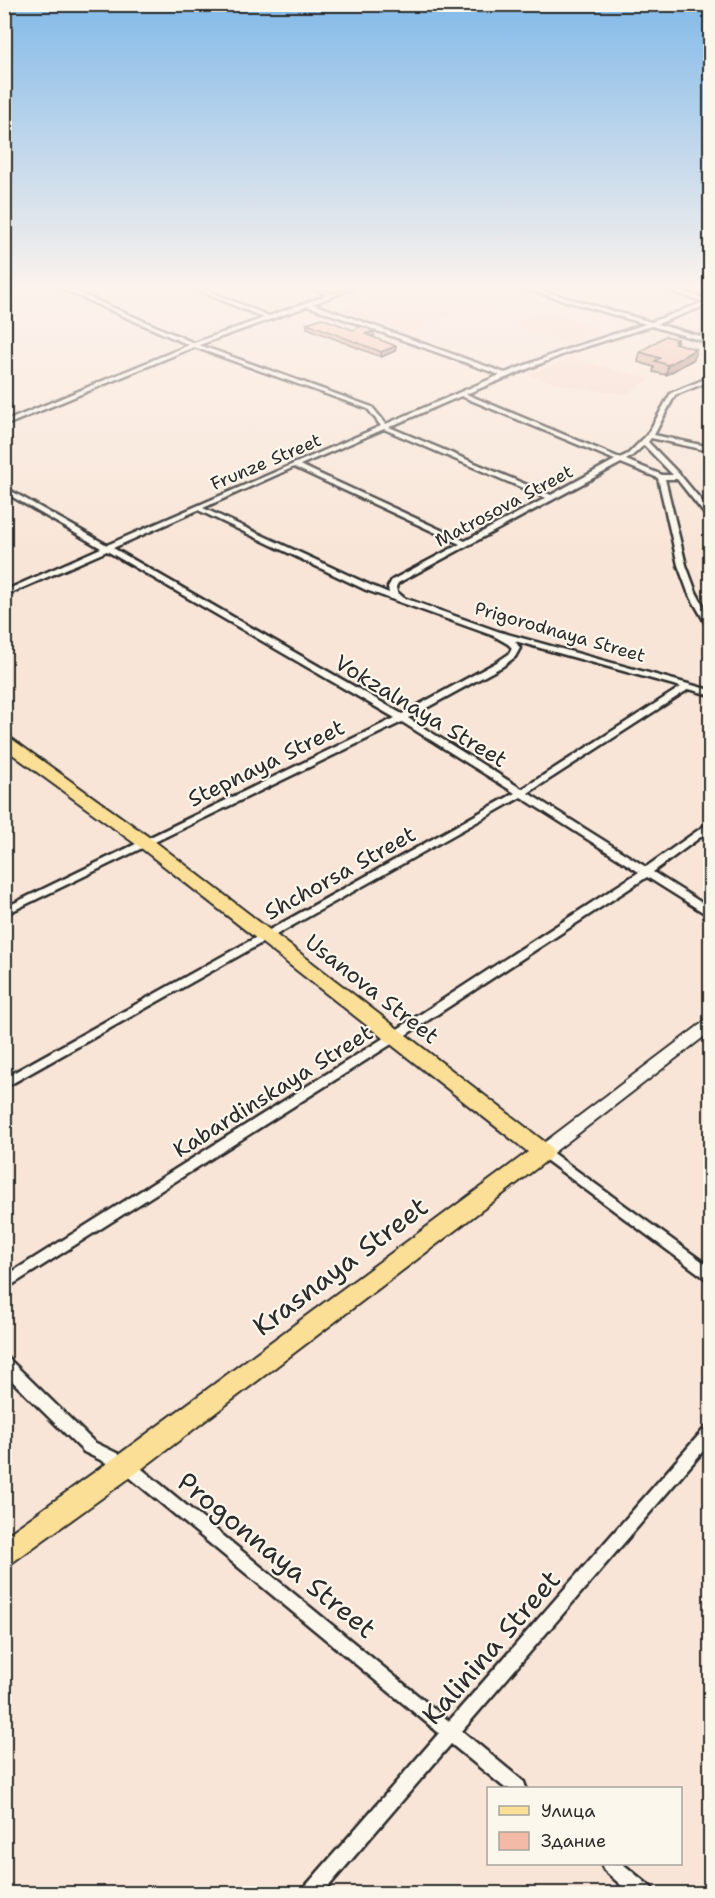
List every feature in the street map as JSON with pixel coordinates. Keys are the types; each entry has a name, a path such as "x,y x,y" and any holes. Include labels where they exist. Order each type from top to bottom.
{"main road":[{"name":"Usanova Street","path":"4,740 147,844 543,1152"},
{"name":"Krasnaya Street","path":"4,1553 126,1465 543,1152"}],"street":[{"path":"4,424 118,377"},
{"path":"282,377 370,408 385,427 552,498"},
{"name":"Frunze Street","path":"4,594 294,465 500,377"},
{"path":"647,440 673,394 711,379"},
{"path":"461,394 623,459 661,477 679,477"},
{"path":"647,440 711,449"},
{"path":"647,440 711,515"},
{"name":"Matrosova Street","path":"401,599 393,592 392,587 395,582 623,459 647,440"},
{"path":"294,465 466,544"},
{"path":"661,477 682,565 692,592 711,624"},
{"name":"Vokzalnaya Street","path":"4,489 109,547 402,718 645,873 711,912"},
{"name":"Prigorodnaya Street","path":"198,508 351,581 497,634 711,692"},
{"name":"Stepnaya Street","path":"4,912 402,718 512,655 516,648 511,642 497,634"},
{"name":"Shchorsa Street","path":"4,1084 522,793 689,685"},
{"name":"Kabardinskaya Street","path":"4,1284 394,1037 645,873 711,826"},
{"name":"Krasnaya Street","path":"543,1152 711,1025"},
{"name":"Usanova Street","path":"543,1152 711,1274"},
{"name":"Progonnaya Street","path":"4,1363 89,1447 126,1465 517,1787"},
{"name":"Kalinina Street","path":"310,1893 711,1433"},
{"path":"612,1865 646,1893"}],"shaded area":[{"path":"534,377 641,377 650,379 626,394 567,386"}]}
